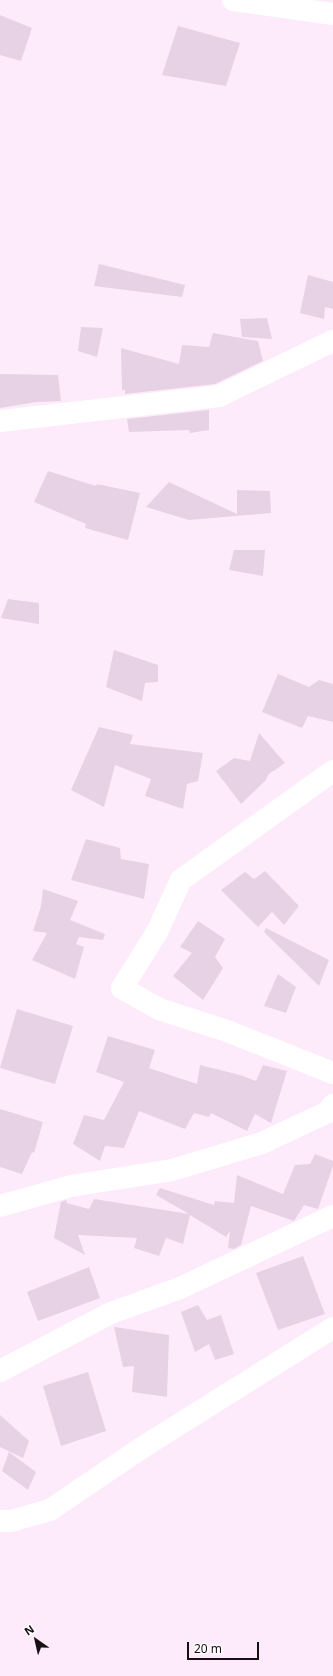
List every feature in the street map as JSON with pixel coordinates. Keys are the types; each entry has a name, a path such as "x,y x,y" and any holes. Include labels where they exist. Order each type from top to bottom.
{"street":[{"path":"233,0 333,14"},
{"path":"0,421 219,396 333,341"},
{"path":"332,774 181,880 157,932 122,988 159,1009 227,1031 333,1073"},
{"path":"0,1206 71,1186 172,1170 255,1146 328,1112 333,1105"},
{"path":"0,1371 111,1314 180,1288 333,1216"},
{"path":"0,1521 11,1521 50,1510 144,1447 333,1328"}],"building":[{"path":"0,15 32,28 21,61 0,55"},
{"path":"178,26 240,43 226,86 162,75"},
{"path":"99,264 185,285 182,297 94,286"},
{"path":"308,275 333,282 333,309 325,307 324,319 300,313"},
{"path":"267,318 272,339 242,337 240,319"},
{"path":"81,327 103,328 97,357 78,351"},
{"path":"213,333 258,341 263,361 215,384 125,394 125,390 122,390 121,348 179,364 182,345 209,347"},
{"path":"0,374 58,375 61,401 36,402 0,408"},
{"path":"209,410 209,430 190,433 189,430 129,432 127,419"},
{"path":"48,471 96,486 97,484 140,493 128,540 85,528 86,524 34,502"},
{"path":"169,482 237,514 237,490 270,491 271,513 189,520 146,507"},
{"path":"234,550 265,550 263,576 229,570"},
{"path":"8,599 39,603 39,624 1,618"},
{"path":"114,650 158,665 158,682 145,683 142,701 106,687"},
{"path":"278,674 309,687 319,680 333,684 333,722 308,716 302,728 262,712"},
{"path":"99,727 133,735 130,744 203,753 198,781 187,784 183,809 145,796 151,779 115,765 104,807 71,790"},
{"path":"259,733 285,763 269,774 265,781 241,804 216,771 234,758 250,761"},
{"path":"86,839 120,848 121,859 149,864 144,899 71,880"},
{"path":"265,871 299,906 284,925 272,912 258,927 221,890 245,872 254,879"},
{"path":"43,889 78,901 70,920 105,934 103,940 79,937 76,944 84,947 75,979 32,960 47,933 33,931 41,906"},
{"path":"198,921 225,939 215,957 223,968 203,1000 173,976 192,953 180,947"},
{"path":"266,928 329,960 319,986 264,932"},
{"path":"278,974 296,987 286,1013 264,1006"},
{"path":"17,1009 73,1026 55,1084 0,1068"},
{"path":"108,1036 155,1050 149,1068 197,1084 200,1065 240,1075 256,1081 263,1065 287,1071 271,1123 255,1114 247,1131 211,1113 209,1117 194,1113 185,1129 139,1111 124,1148 105,1146 100,1161 73,1144 84,1115 104,1120 124,1082 96,1072"},
{"path":"0,1109 43,1122 34,1153 32,1152 22,1174 0,1167"},
{"path":"315,1154 333,1161 333,1166 318,1209 304,1205 294,1221 251,1206 241,1245 234,1249 228,1248 230,1231 226,1237 190,1215 183,1244 166,1238 159,1256 134,1248 137,1238 78,1235 85,1255 54,1238 61,1202 66,1200 67,1203 89,1209 94,1199 189,1214 156,1195 160,1188 214,1205 215,1201 234,1203 237,1175 283,1194 295,1165 310,1164"},
{"path":"303,1256 325,1314 278,1330 256,1273"},
{"path":"89,1267 100,1298 38,1321 27,1292"},
{"path":"198,1305 207,1320 221,1315 234,1354 215,1360 209,1344 195,1352 181,1312"},
{"path":"114,1327 169,1335 167,1397 132,1392 134,1366 123,1367"},
{"path":"88,1372 106,1431 61,1446 43,1386"},
{"path":"0,1415 29,1441 23,1458 0,1447"},
{"path":"9,1452 36,1472 28,1490 2,1471"}]}
